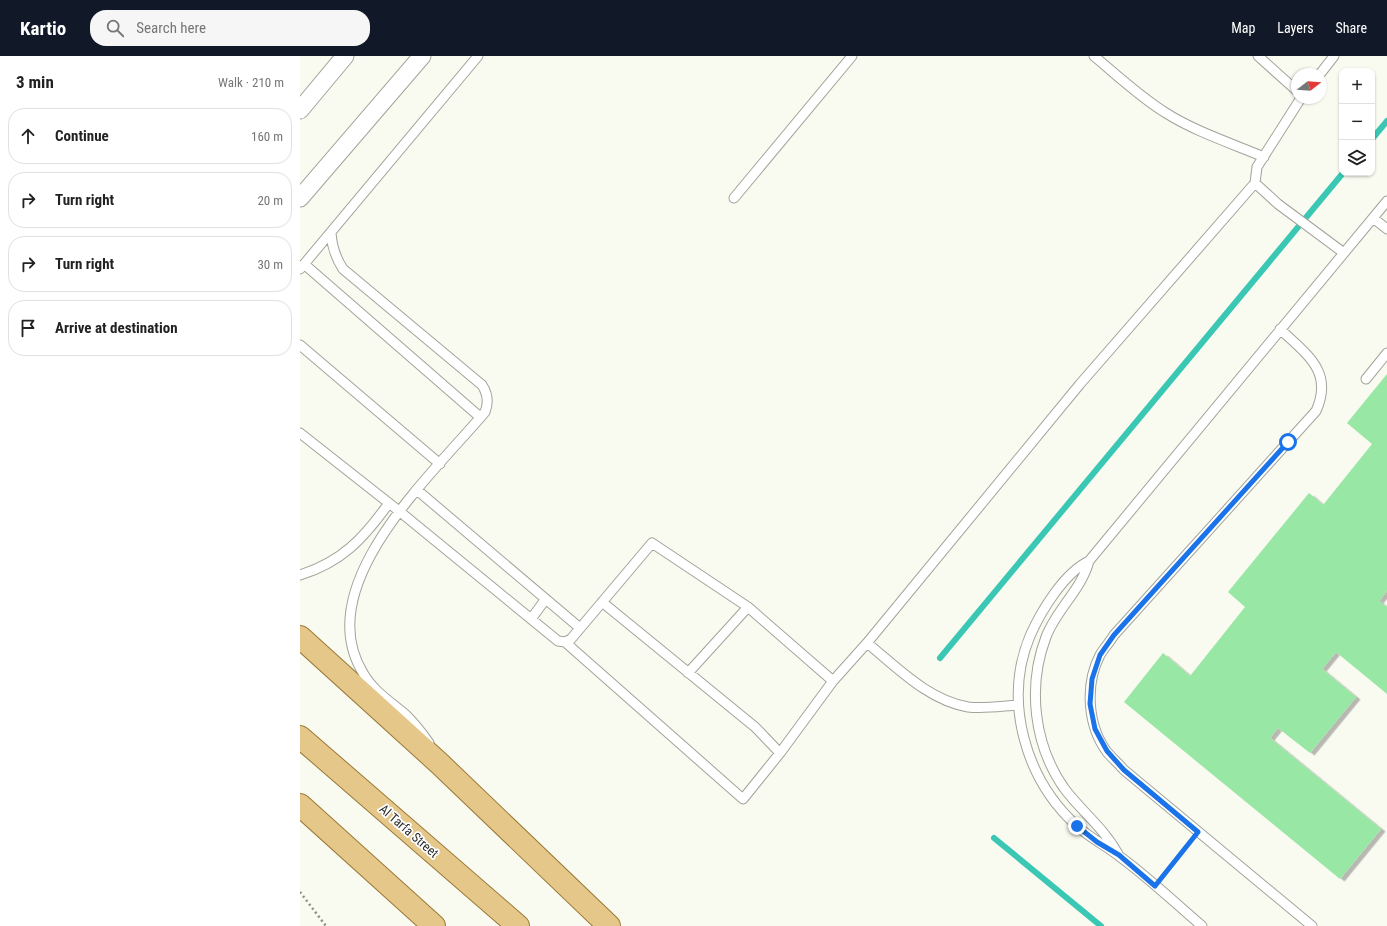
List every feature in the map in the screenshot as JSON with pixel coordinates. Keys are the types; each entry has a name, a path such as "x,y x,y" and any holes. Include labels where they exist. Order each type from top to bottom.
{"main road":[{"path":"300,637 440,764 609,926"},
{"name":"Al Tarfa Street","path":"300,737 518,926"},
{"path":"300,805 434,926"}],"street":[{"path":"300,110 345,56"},
{"path":"300,198 422,56"}],"lane":[{"path":"478,56 302,267 480,417"},
{"path":"734,198 852,56"},
{"path":"1094,56 1166,114 1264,157"},
{"path":"1258,56 1291,86"},
{"path":"1325,68 1334,56"},
{"path":"300,433 399,510 554,639 565,642 743,798 780,753 833,680 868,643 1080,384 1255,183 1257,167 1264,157 1271,142 1297,104"},
{"path":"1255,183 1278,204 1344,253"},
{"path":"1119,855 1111,841 1065,789 1055,773 1041,740 1036,710 1036,676 1039,656 1046,636 1054,619 1084,573 1089,561 1387,201"},
{"path":"1373,218 1387,229"},
{"path":"331,233 334,252 343,269 482,385 486,391 488,405 480,417 399,510 376,544 359,580 349,617 349,636 352,650 363,674 370,683 418,727 430,743 440,764"},
{"path":"1280,329 1312,359 1318,368 1322,379 1323,390 1321,401 1316,411 1114,635 1100,655 1092,679 1090,704 1095,729 1107,751 1124,770 1312,926"},
{"path":"300,344 440,464"},
{"path":"1366,378 1387,353"},
{"path":"417,490 545,600 580,628"},
{"path":"300,575 320,568 350,550 369,531 389,503"},
{"path":"565,642 571,639 652,543 748,607 833,680"},
{"path":"1089,561 1078,567 1068,577 1048,603 1032,631 1020,667 1018,705 1025,742 1044,786 1059,807 1077,826 1097,842 1119,855 1202,926"},
{"path":"531,619 545,600"},
{"path":"602,602 758,729 780,753"},
{"path":"688,673 748,607"},
{"path":"868,643 930,693 942,700 970,707 1018,705"}],"path":[{"path":"1155,886 1198,832"},
{"path":"300,892 326,926"}],"building":[{"path":"1387,374 1387,591 1379,601 1387,607 1387,694 1336,652 1322,669 1356,697 1310,753 1278,728 1270,738 1381,829 1340,879 1124,702 1163,653 1190,676 1245,607 1228,592 1309,493 1323,505 1372,444 1347,423"}],"waterway":[{"path":"1375,135 1387,121"},
{"path":"940,658 1341,176"},
{"path":"994,838 1101,926"}],"route":[{"path":"1077,826 1097,842 1119,855 1155,886 1198,832 1124,770 1107,751 1095,729 1090,704 1092,679 1100,655 1114,635 1288,442"}]}
